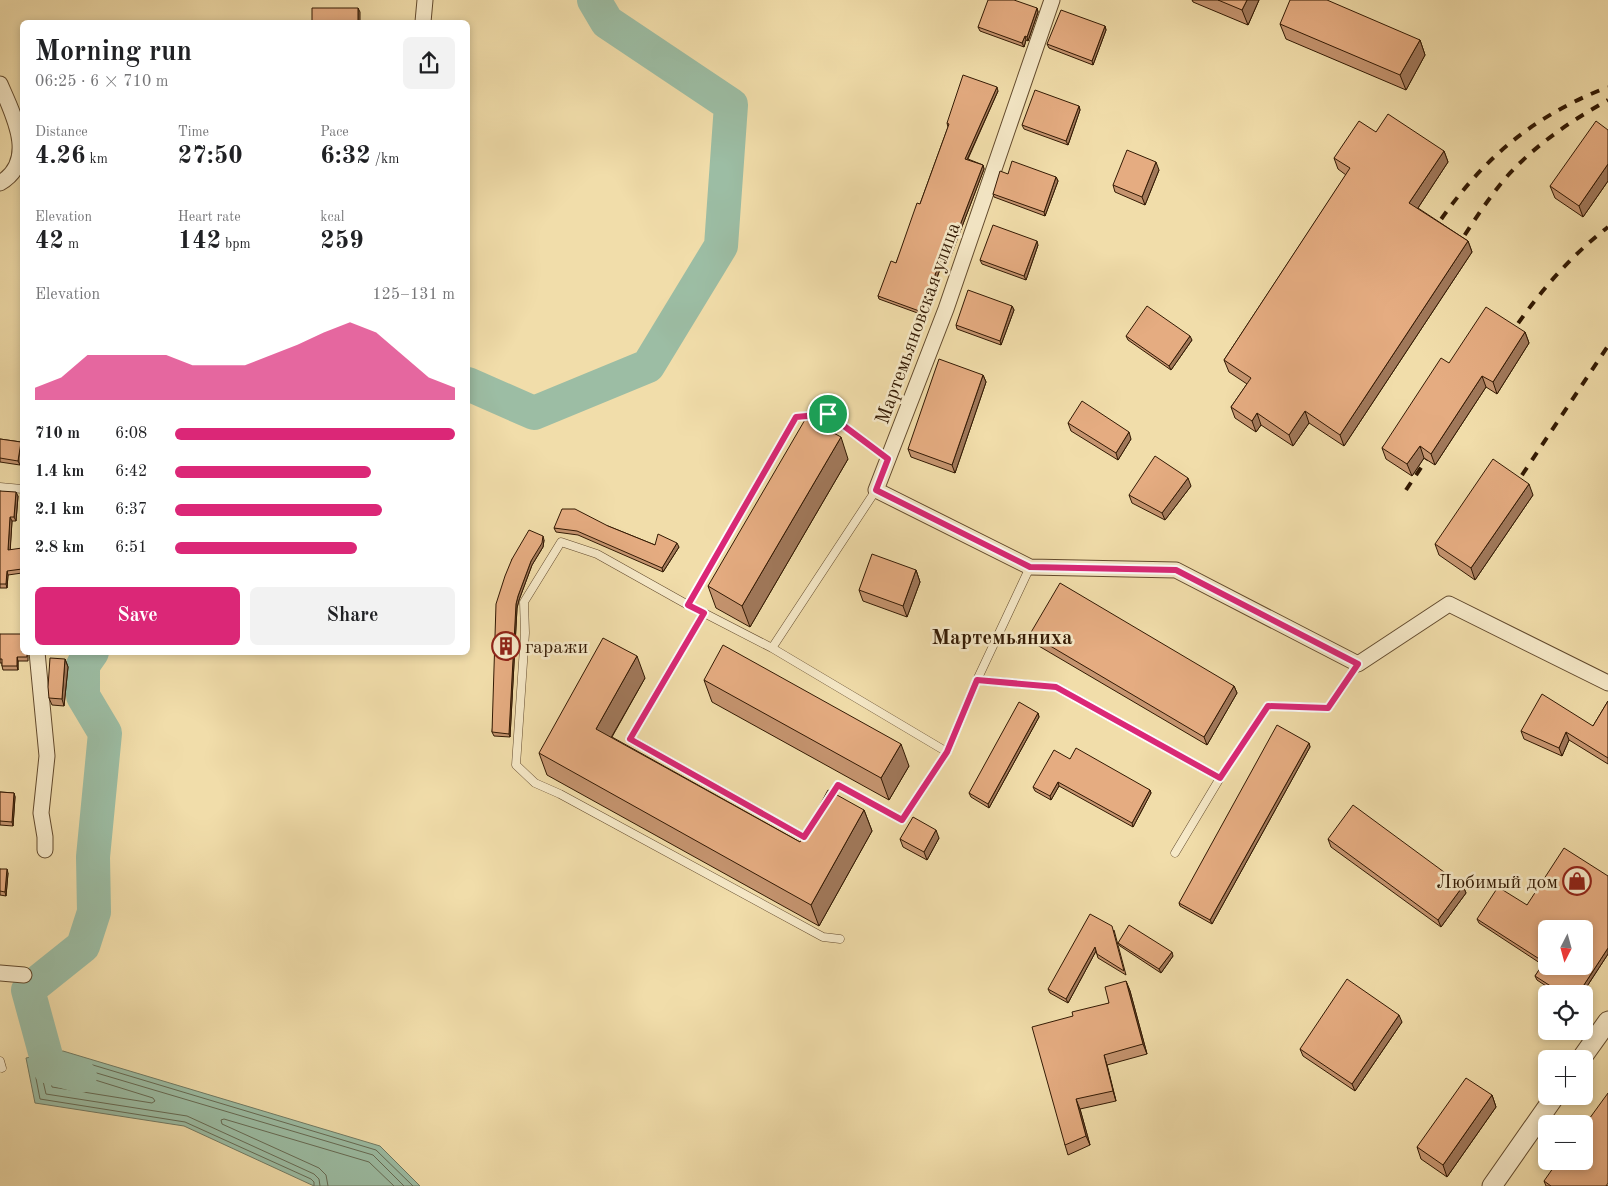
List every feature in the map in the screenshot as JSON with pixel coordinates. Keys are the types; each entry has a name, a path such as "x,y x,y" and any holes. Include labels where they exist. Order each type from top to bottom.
{"street":[{"path":"422,20 425,0"},
{"name":"Мартемьяновская улица","path":"876,490 946,309 1052,0"},
{"path":"0,84 14,115 20,141"},
{"path":"0,183 9,178 18,165 20,152"},
{"path":"876,490 1030,567 1176,570 1358,664 1449,604 1608,683"},
{"path":"37,655 47,756 41,813 45,850"},
{"path":"0,973 24,975"},
{"path":"1587,1050 1608,1020"},
{"path":"1492,1186 1549,1105"}],"lane":[{"path":"688,605 796,417 828,414 888,459"},
{"path":"0,487 20,489"},
{"path":"772,648 876,490"},
{"path":"840,939 823,936 560,794 535,783 516,765 525,633 524,602 561,542 597,554 688,605 772,648 947,752"},
{"path":"823,807 838,785 902,820 947,752 977,680 1030,567"},
{"path":"704,613 630,739 804,837 814,822"},
{"path":"1175,853 1220,778 1268,706 1328,708 1358,664"},
{"path":"977,680 1056,687 1220,778"}],"water":[{"path":"63,1051 380,1146 420,1186 314,1186 184,1126 35,1103 26,1058"}],"building":[{"path":"988,0 1014,0 1037,8 1027,37 1025,36 1022,43 978,27"},
{"path":"1218,0 1247,0 1242,10"},
{"path":"1290,0 1327,0 1420,40 1400,75 1280,24"},
{"path":"312,8 358,8 358,20 312,20"},
{"path":"1061,10 1105,26 1092,61 1047,44"},
{"path":"963,75 997,87 965,159 983,165 949,254 943,252 922,312 878,296 891,261 896,263 917,203 920,204 949,124 947,123"},
{"path":"1035,90 1079,106 1066,141 1022,125"},
{"path":"1388,114 1444,151 1409,203 1468,241 1340,435 1305,411 1289,435 1257,413 1252,421 1231,407 1251,378 1224,360 1350,168 1334,158 1359,121 1376,132"},
{"path":"1596,121 1608,130 1608,164 1579,206 1550,186"},
{"path":"1127,150 1156,162 1142,197 1113,185"},
{"path":"1012,161 1056,177 1044,212 993,194 1000,171 1008,174"},
{"path":"993,225 1037,241 1024,276 980,260"},
{"path":"968,290 1012,306 1000,341 956,325"},
{"path":"1147,306 1190,336 1169,366 1126,336"},
{"path":"1486,307 1525,332 1493,382 1482,376 1431,454 1420,446 1407,464 1382,448 1441,358 1449,363"},
{"path":"939,359 983,375 952,465 908,449"},
{"path":"1082,401 1129,432 1116,453 1068,423"},
{"path":"806,418 841,437 742,606 708,586"},
{"path":"0,439 20,442 18,461 0,458"},
{"path":"1155,456 1188,478 1162,513 1129,495"},
{"path":"1493,459 1529,484 1471,568 1435,544"},
{"path":"0,491 16,492 14,517 10,517 8,550 20,548 20,569 7,571 6,584 0,584"},
{"path":"562,509 575,509 608,526 655,545 658,534 677,543 662,568 577,531 554,528"},
{"name":"гаражи","path":"529,530 543,536 542,543 531,561 516,604 509,734 492,732 496,604 512,559"},
{"path":"872,554 916,570 903,606 859,590"},
{"path":"1060,583 1234,686 1204,737 1030,634"},
{"path":"0,634 20,634 20,655 27,655 27,657 17,657 17,666 2,666 2,659 0,659"},
{"path":"603,638 637,656 596,729 800,842 828,790 864,810 811,905 539,753"},
{"path":"723,645 901,744 881,778 704,680"},
{"path":"50,658 65,659 62,699 49,698"},
{"path":"1542,694 1593,726 1608,701 1608,758 1566,732 1559,748 1521,731"},
{"path":"1019,702 1038,713 988,804 969,793"},
{"path":"1277,725 1309,743 1210,920 1179,903"},
{"path":"1076,748 1150,790 1132,823 1058,782 1050,796 1033,787 1054,750 1070,759"},
{"path":"0,792 14,793 12,822 0,821"},
{"path":"1353,805 1463,886 1438,920 1328,839"},
{"path":"913,817 936,830 924,852 900,839"},
{"path":"1564,848 1608,876 1608,948 1593,971 1593,920 1538,920 1538,958 1477,919 1498,887 1527,905"},
{"path":"0,869 7,869 5,892 0,891"},
{"path":"1090,914 1112,926 1124,971 1097,954 1095,947 1066,999 1048,989"},
{"path":"1129,925 1172,952 1159,969 1118,943"},
{"path":"1538,971 1538,975 1590,975 1584,985 1549,985 1535,976"},
{"path":"1347,979 1399,1015 1352,1084 1300,1049"},
{"path":"1126,981 1143,1044 1104,1055 1113,1091 1076,1099 1086,1136 1065,1145 1032,1027 1073,1016 1072,1012 1109,1003 1105,987"},
{"path":"1466,1078 1492,1095 1443,1165 1417,1147"},
{"path":"1608,1093 1608,1183 1606,1186 1551,1186 1544,1181 1552,1170 1593,1170 1592,1115"}],"waterway":[{"path":"470,385 534,413 648,366 721,246 731,105 607,22 594,0"},
{"path":"80,1076 49,1067 28,990 83,946 94,912 93,857 105,733 83,696 83,665 90,655"}],"railway":[{"path":"1431,234 1467,185 1507,146 1529,128 1553,113 1579,99 1608,87"},
{"path":"1455,250 1490,198 1526,157 1579,117 1608,100"},
{"path":"1508,338 1554,278 1579,252 1608,227"},
{"path":"1512,490 1608,346"},
{"path":"1406,490 1434,448"}],"place":[{"name":"гаражи","path":"506,646"},
{"name":"Любимый дом","path":"1577,881"}],"district":[{"name":"Мартемьяниха","path":"1002,637"}],"route":[{"path":"828,414 888,459 876,490 1030,567 1176,570 1358,664 1328,708 1268,706 1220,778 1056,687 977,680 947,752 902,820 838,785 804,837 630,739 704,613 688,605 796,417 828,414"}]}
